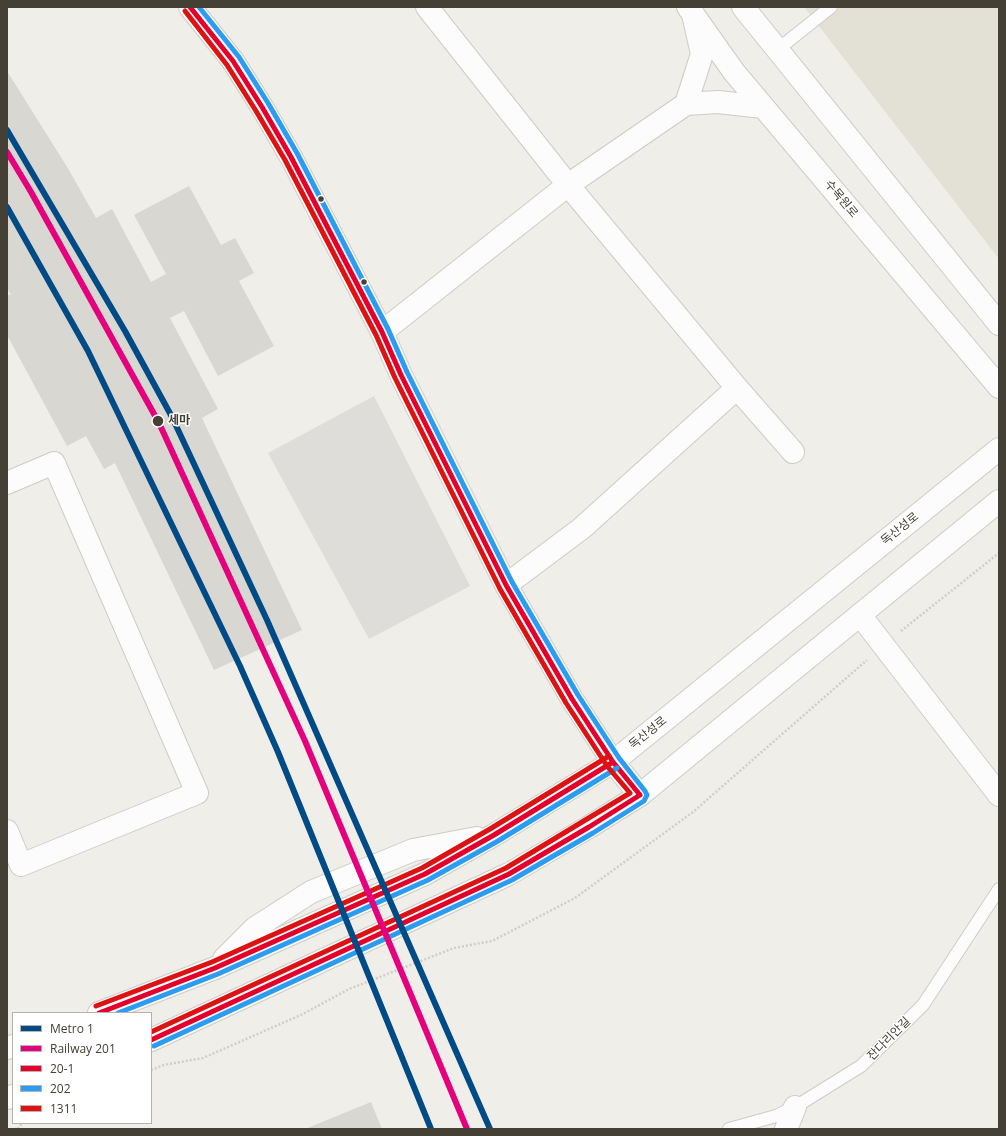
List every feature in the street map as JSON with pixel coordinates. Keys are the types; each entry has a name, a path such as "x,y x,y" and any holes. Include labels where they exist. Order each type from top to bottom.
{"street":[{"path":"190,7 233,61 262,106 291,157 382,332 401,375 506,585 572,699 613,762 640,795"},
{"path":"427,7 568,185 737,388 793,452"},
{"path":"743,7 999,324"},
{"path":"686,104 702,54 690,11"},
{"name":"수목원로","path":"690,11 734,72 999,387"},
{"path":"382,332 568,185 686,104 718,102 764,107"},
{"path":"506,585 582,528 737,388"},
{"name":"독산성로","path":"102,1012 215,968 425,874 494,835 613,762 999,450"},
{"path":"7,483 54,463 197,793 21,865 7,831"},
{"path":"152,1040 509,874 640,795 999,501"},
{"path":"860,615 999,795"},
{"path":"215,968 255,928 312,892 413,850 494,835"},
{"path":"786,1129 795,1106"}],"lane":[{"path":"777,50 832,7"},
{"name":"잔다리안길","path":"729,1129 776,1116 861,1066 923,1005 999,889"}],"shaded area":[{"path":"804,7 999,7 999,259 815,21"},
{"path":"374,396 470,586 369,639 268,453"}],"building":[{"path":"7,71 69,170 96,218 112,209 151,282 166,274 134,215 189,186 221,245 235,238 254,273 239,281 274,346 218,376 184,311 170,318 218,409 202,418 302,630 214,670 115,463 104,469 86,436 67,446 7,335 7,296 11,294 7,288"},
{"path":"371,1102 382,1129 305,1129"}],"metro line":[{"name":"1","path":"7,130 125,331 172,417 267,620 490,1129"},
{"name":"1","path":"7,207 88,351 240,666 278,752 431,1129"}],"rail line":[{"name":"201","path":"7,152 31,192 159,423 305,741 467,1129"}],"transit line":[{"name":"20-1","path":"152,1040 509,874 640,795 613,762 572,699 506,585 401,375 382,332 291,157 233,61 190,7"},
{"name":"202","path":"154,1046 512,880 593,833 644,801 647,795 619,758 578,695 512,582 407,372 388,329 297,153 239,57 199,7"},
{"name":"1311","path":"152,1032 506,868 630,793 607,766 566,703 500,589 395,378 376,335 285,160 227,65 185,11"},
{"name":"1311","path":"96,1006 212,962 422,868 490,829 609,756"},
{"name":"20-1","path":"102,1012 215,968 425,874 494,835 613,762"},
{"name":"202","path":"121,1012 218,974 428,880 498,841 617,768"}],"place":[{"name":"세마","path":"158,421"}]}
